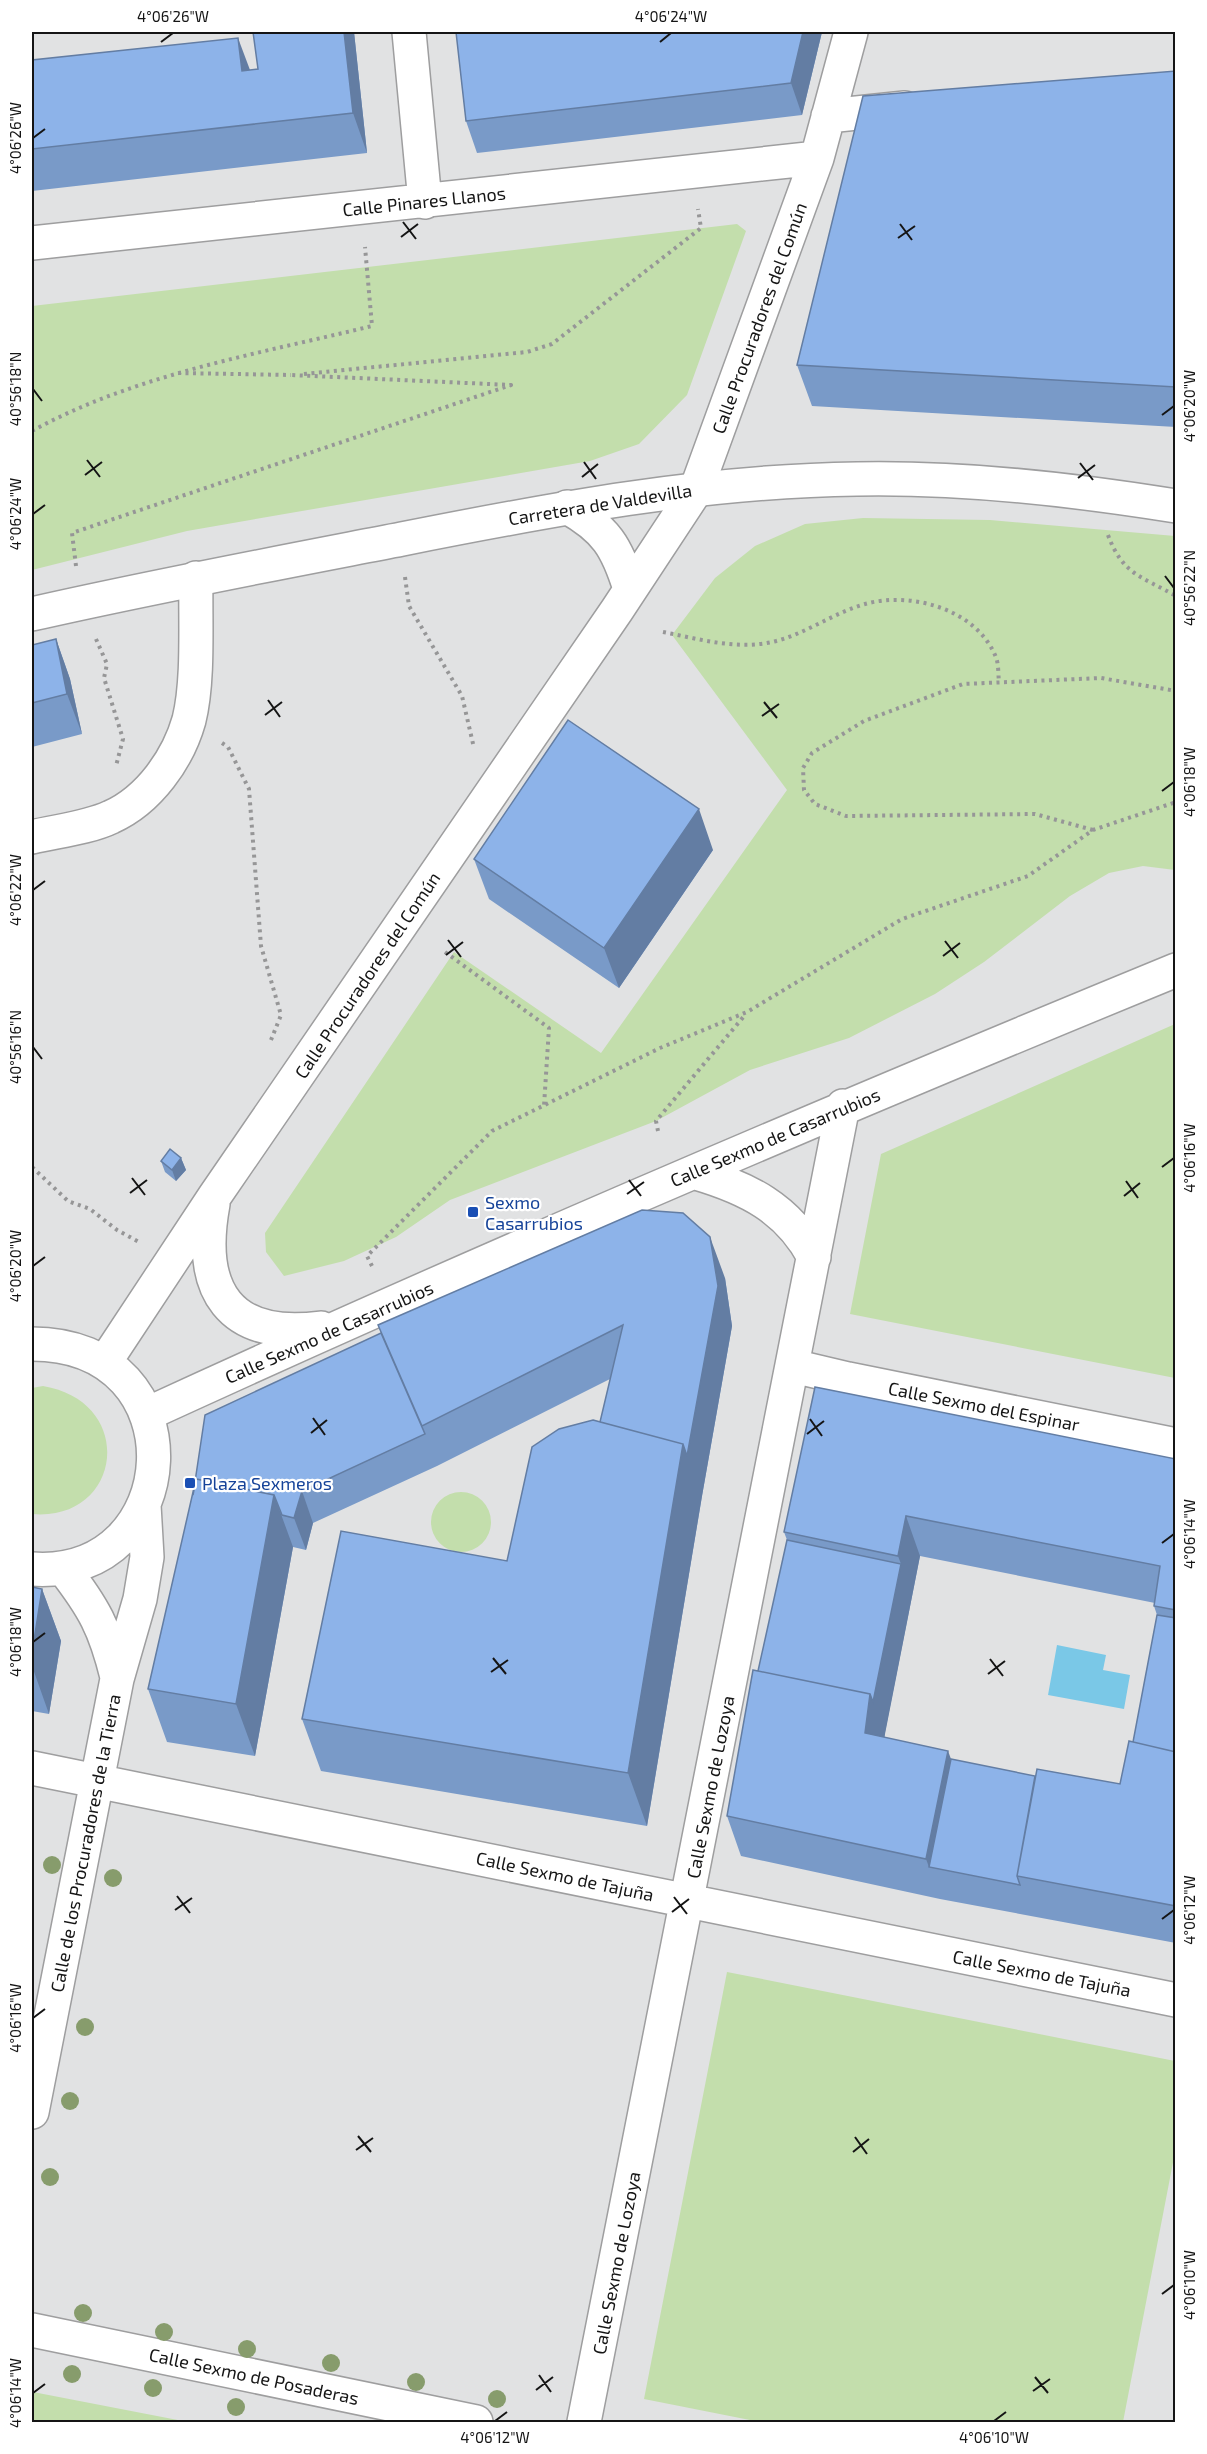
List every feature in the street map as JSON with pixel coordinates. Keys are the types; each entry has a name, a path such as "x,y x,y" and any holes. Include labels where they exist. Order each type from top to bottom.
{"street":[{"path":"409,32 425,202"},
{"name":"Calle Procuradores del Común","path":"105,1362 214,1197 696,490 817,158 852,32"},
{"path":"828,116 926,106"},
{"name":"Calle Pinares Llanos","path":"32,243 817,158"},
{"name":"Carretera de Valdevilla","path":"32,614 196,578 567,507 696,490 833,480 915,479 1097,493 1176,506"},
{"path":"567,507 602,530 622,563 630,589"},
{"path":"32,837 110,818 135,803 156,782 174,754 188,721 192,700 196,578"},
{"name":"Calle Sexmo de Casarrubios","path":"147,1414 340,1325 696,1173 843,1106 1176,970"},
{"name":"Calle Sexmo de Lozoya","path":"584,2422 843,1106"},
{"path":"696,1173 735,1184 761,1199 802,1233 814,1257"},
{"path":"214,1197 208,1231 210,1270 222,1298 241,1318 266,1329 294,1331 340,1325"},
{"path":"32,1344 57,1344 85,1352 105,1362 129,1385 147,1414 155,1444 154,1475 144,1505 124,1534 104,1552 47,1568"},
{"name":"Calle Sexmo del Espinar","path":"793,1366 1176,1445"},
{"name":"Calle de los Procuradores de la Tierra","path":"32,2112 117,1679 140,1599 147,1557 144,1505"},
{"name":"Calle de los Procuradores de la Tierra","path":"47,1568 90,1603 102,1625 117,1679"},
{"name":"Calle Sexmo de Tajuña","path":"32,1768 1176,2000"},
{"name":"Calle Sexmo de Posaderas","path":"32,2330 476,2422"}],"path":[{"path":"291,375 527,352 552,344 701,228 691,171"},
{"path":"32,431 63,414 178,373 372,326 361,208"},
{"path":"110,818 115,769 123,739 104,678 107,664 80,603 72,533 510,385 291,375 178,373"},
{"path":"1097,493 1101,515 1115,552 1124,565 1129,571 1176,596"},
{"path":"409,537 405,586 409,606 462,696 477,758"},
{"path":"663,632 743,646 774,642 865,604 886,601 920,601 953,613 977,629 996,656 999,682"},
{"path":"1093,830 1035,814 846,816 815,804 804,790 802,768 812,753 864,721 963,684 1101,678 1176,692"},
{"path":"188,721 228,747 249,789 261,946 281,1015 268,1048"},
{"path":"372,1266 367,1256 492,1131 660,1048 747,1012 902,919 1028,876 1093,830 1176,802"},
{"path":"446,952 549,1028 544,1106"},
{"path":"658,1131 656,1121 747,1012"},
{"path":"32,1166 68,1202 90,1209 117,1230 144,1245"}],"green space":[{"path":"737,224 746,231 687,395 639,444 590,461 187,531 32,570 32,306"},
{"path":"863,518 990,520 1175,536 1175,870 1143,866 1109,873 1070,896 984,962 935,994 849,1038 750,1070 656,1121 450,1200 396,1237 344,1261 284,1276 266,1252 265,1233 454,952 601,1053 787,790 672,635 715,578 755,546 805,524"},
{"path":"1175,1024 1175,1378 850,1314 881,1154"},
{"path":"43,1386 73,1396 94,1414 105,1436 107,1459 100,1481 85,1500 62,1511 32,1514 32,1388"},
{"path":"461,1492 478,1497 486,1505 491,1522 486,1539 478,1547 461,1552 444,1547 436,1539 431,1522 436,1505 444,1497"},
{"path":"727,1972 1175,2061 1175,2152 1123,2422 760,2422 644,2399"},
{"path":"33,2392 188,2422 32,2422"}],"water":[{"path":"1057,1645 1106,1655 1103,1670 1130,1675 1124,1709 1048,1695"}],"building":[{"path":"253,32 344,32 353,113 32,149 32,60 238,38 242,71 258,69"},
{"path":"456,32 803,32 791,83 466,121"},
{"path":"1176,71 1176,387 797,365 863,96"},
{"path":"56,639 67,694 32,703 32,645"},
{"path":"568,720 699,809 604,948 474,859"},
{"path":"170,1149 181,1158 172,1170 161,1161"},
{"path":"642,1210 683,1213 710,1237 718,1286 687,1456 683,1444 600,1422 623,1325 422,1426 378,1325"},
{"path":"381,1333 425,1434 302,1491 294,1518 282,1515 274,1495 196,1479 193,1495 205,1415"},
{"path":"815,1387 1176,1459 1176,1610 1154,1606 1160,1566 906,1516 898,1556 784,1532"},
{"path":"593,1420 683,1444 628,1773 302,1719 341,1531 507,1561 532,1447 559,1429"},
{"path":"196,1479 274,1495 236,1704 148,1689"},
{"path":"787,1540 901,1564 873,1702 870,1694 758,1671"},
{"path":"32,1587 42,1589 32,1653"},
{"path":"1157,1615 1176,1618 1176,1752 1133,1742"},
{"path":"753,1670 870,1694 865,1733 948,1751 926,1859 727,1816"},
{"path":"1129,1741 1176,1752 1176,1906 1017,1876 1037,1769 1120,1784"},
{"path":"951,1759 1035,1776 1017,1876 1020,1885 929,1867"}],"place":[{"name":"Sexmo Casarrubios","path":"473,1212"},
{"name":"Plaza Sexmeros","path":"190,1483"}]}
